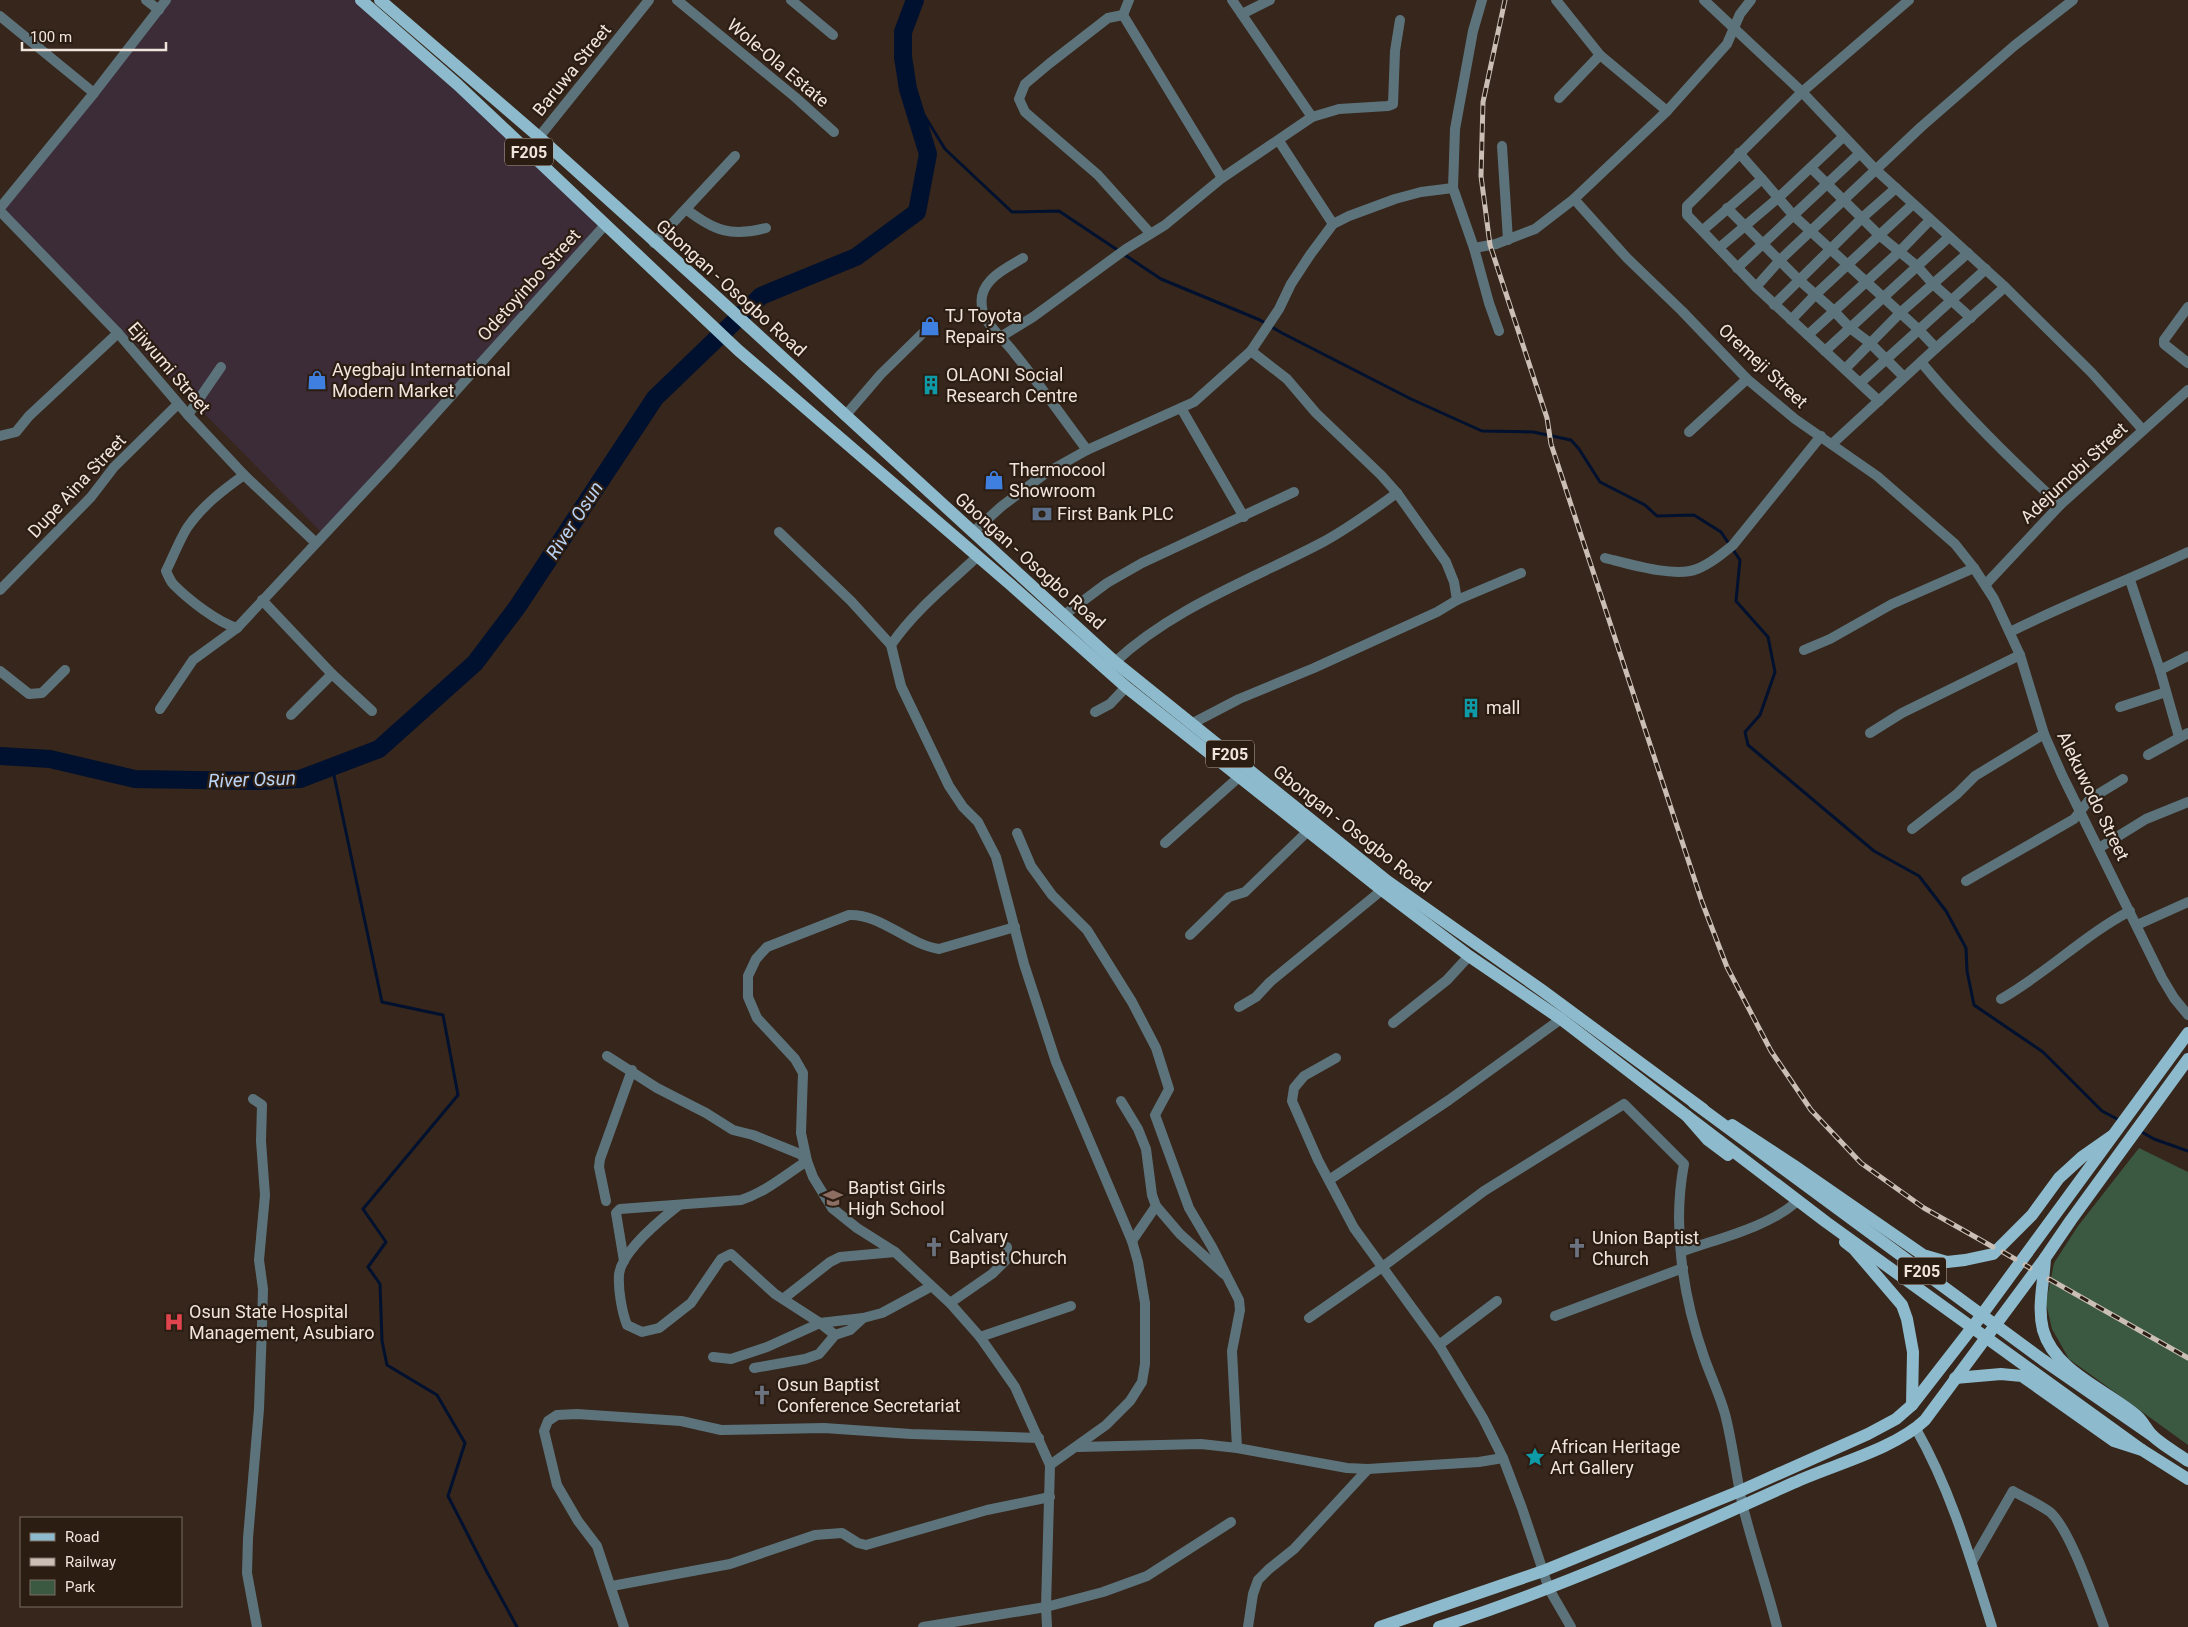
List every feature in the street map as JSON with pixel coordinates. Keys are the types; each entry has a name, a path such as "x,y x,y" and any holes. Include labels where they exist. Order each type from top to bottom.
{"main road":[{"name":"Gbongan - Osogbo Road","path":"361,0 458,85 578,197 605,225 783,389 978,556 1088,646 1115,662 1193,723 1387,881 1543,991 1694,1103"},
{"name":"Gbongan - Osogbo Road","path":"380,0 539,138 654,243 710,291 795,371 1064,615 1088,646 1126,687 1382,890 1469,956 1561,1019 1687,1116"},
{"path":"1380,1627 1542,1571 1740,1491 1868,1434 1896,1419 1912,1405 1978,1320 2188,1033"},
{"path":"1438,1627 1453,1625 1549,1589 1743,1507 1794,1483 1899,1440 1916,1429 1925,1420 2046,1258 2188,1059"},
{"path":"1694,1103 1749,1135 1923,1255 1947,1262 1993,1254 2032,1215 2059,1178 2082,1157 2114,1133"},
{"name":"F205","path":"1694,1103 2043,1360 2153,1436"},
{"path":"1687,1116 1708,1140 1854,1249 1902,1306 1910,1328 1913,1352 1912,1405"},
{"name":"F205","path":"1687,1116 1826,1222 2142,1450 2188,1479"},
{"path":"2046,1258 2041,1292 2041,1313 2043,1328 2048,1342 2066,1364 2088,1382 2139,1417 2153,1436 2188,1461"},
{"path":"1955,1378 2001,1374 2022,1376 2114,1441 2142,1450"}],"street":[{"path":"146,0 158,10"},
{"name":"Ejiwumi Street","path":"166,0 0,210 118,333 178,404 244,475 316,543"},
{"name":"Baruwa Street","path":"539,138 649,0"},
{"name":"Wole-Ola Estate","path":"677,0 775,80 834,132"},
{"path":"791,0 833,35"},
{"path":"1123,15 1130,0"},
{"path":"1232,0 1312,117"},
{"path":"1242,14 1270,0"},
{"path":"1482,0 1473,31 1456,120 1453,188 1474,248 1499,331"},
{"path":"1556,0 1600,55 1667,110"},
{"path":"1704,0 1802,92 1875,170 2005,287 2091,372 2143,430"},
{"path":"1474,248 1508,240 1535,229 1574,199 1667,110 1727,44 1733,27 1751,0"},
{"path":"1879,401 1756,288 1688,215 1688,206 1802,92 1909,0"},
{"path":"1756,288 1780,260 1969,84 2074,0"},
{"path":"1123,15 1222,178"},
{"path":"1123,15 1108,18 1050,63 1025,84 1019,100 1025,112 1098,175 1150,233"},
{"path":"1002,336 1033,317 1126,249 1165,225 1222,178 1312,117 1340,109 1388,106 1393,104 1394,51 1400,20"},
{"path":"2,22 94,92"},
{"path":"1559,98 1600,55"},
{"path":"1719,248 1778,198 1844,137"},
{"path":"1279,141 1333,224"},
{"path":"1502,146 1508,240"},
{"path":"1739,153 1794,216 1918,329 1936,348"},
{"path":"1737,268 1859,154"},
{"path":"654,243 735,156"},
{"path":"1811,168 1846,200 1879,235 1917,266 1933,284 1972,318"},
{"path":"1703,230 1762,178"},
{"path":"973,532 1002,506 1046,473 1087,450 1194,402 1251,351 1279,309 1291,284 1333,224 1394,199 1421,192 1453,188"},
{"path":"1774,304 1863,217 1896,188"},
{"name":"Oremeji Street","path":"1574,199 1627,258 1747,378 1795,419 1877,476 1955,544 1986,584"},
{"path":"1791,320 1815,295 1913,204"},
{"path":"1727,208 1799,280 1850,328 1870,343 1904,377"},
{"path":"686,209 703,223 722,231 751,232 766,228"},
{"path":"1808,335 1833,310 1900,251 1930,220"},
{"name":"Odetoyinbo Street","path":"160,710 193,660 237,628 390,464 605,225"},
{"path":"1825,351 1949,237"},
{"path":"1845,369 1900,314 1968,253"},
{"path":"1023,258 996,275 982,295 986,319 1002,336 1087,450"},
{"path":"1860,383 1986,269"},
{"path":"1832,444 2005,287"},
{"path":"2188,307 2164,340 2164,344 2188,363"},
{"path":"845,416 881,374 927,330"},
{"path":"0,436 16,432 29,416 118,333"},
{"path":"1251,351 1287,379 1316,413 1381,475 1397,493 1446,562 1454,582 1457,600"},
{"path":"1921,362 1955,404 2060,505"},
{"path":"188,415 221,367"},
{"path":"1689,432 1747,378"},
{"name":"Adejumobi Street","path":"1986,584 2060,505 2188,390"},
{"name":"Dupe Aina Street","path":"2,586 92,497 114,467 178,404"},
{"path":"1180,408 1244,517"},
{"path":"1606,558 1638,566 1680,572 1696,570 1733,545 1821,436"},
{"path":"237,628 227,625 216,618 172,584 166,571 186,529 220,492 244,475"},
{"path":"1064,615 1108,583 1142,563 1294,492"},
{"path":"1115,662 1138,641 1240,581 1323,541 1357,522 1397,493"},
{"path":"779,532 851,601 891,645 902,686 949,786 986,835 996,857 1024,964 1056,1062 1132,1241 1145,1302 1145,1364 1142,1382 1130,1401 1106,1425 1078,1447 1050,1465"},
{"path":"2010,632 2055,609 2130,580 2188,552"},
{"path":"891,645 914,616 978,556"},
{"path":"1804,650 1830,639 1892,604 1974,568"},
{"path":"1193,723 1239,699 1314,668 1457,600 1521,573"},
{"path":"2130,580 2166,692 2184,735 2148,755"},
{"name":"Alekuwodo Street","path":"1986,584 2020,655 2044,734 2162,978 2174,998 2188,1015"},
{"path":"262,600 332,674 372,711"},
{"path":"1870,733 1902,712 2020,655"},
{"path":"2160,670 2188,656"},
{"path":"0,671 29,694 42,693 65,670"},
{"path":"291,715 332,674"},
{"path":"1095,712 1110,704 1126,687"},
{"path":"2120,707 2166,692"},
{"path":"1912,829 1957,794 1975,776 2044,734"},
{"path":"1165,843 1238,776"},
{"path":"1966,881 2074,819 2090,799 2123,779"},
{"path":"2099,848 2146,819 2188,802"},
{"path":"1190,935 1229,897 1245,892 1307,832"},
{"path":"1017,833 1031,866 1052,895 1087,930 1132,1002 1156,1048 1169,1089 1155,1115 1189,1208 1237,1293 1240,1310 1232,1351 1238,1432 1237,1448"},
{"path":"1239,1007 1256,997 1270,982 1382,890"},
{"path":"2137,925 2188,902"},
{"path":"2001,998 2026,984 2107,922 2130,911"},
{"path":"1015,927 939,949 928,948 859,914 849,915 767,947 756,959 748,976 748,997 757,1018 795,1059 803,1074 801,1133 807,1161 832,1208 857,1228 895,1252 930,1287 950,1303 980,1337 1015,1388 1039,1438 1050,1465 1047,1627"},
{"path":"1393,1023 1447,980 1469,956"},
{"path":"1329,1180 1449,1100 1561,1019"},
{"path":"607,1056 632,1070 657,1088 706,1113 733,1130 786,1148 800,1154 807,1161"},
{"path":"1336,1058 1304,1076 1294,1088 1292,1101 1354,1228 1438,1345 1483,1418 1503,1458 1549,1589 1571,1627"},
{"path":"606,1201 599,1163 618,1104 632,1070"},
{"path":"252,1099 262,1105 261,1141 265,1194 259,1260 263,1289 259,1409 248,1538 248,1572 257,1627"},
{"path":"1121,1101 1138,1129 1146,1149 1152,1195 1156,1206 1180,1234 1226,1276"},
{"path":"1309,1318 1381,1268 1484,1191 1624,1104 1684,1164 1677,1212 1682,1268 1704,1358 1717,1387 1727,1423 1743,1507 1777,1627"},
{"path":"624,1261 616,1213 618,1211 679,1204 741,1200 759,1194 782,1176 807,1161"},
{"path":"679,1204 646,1232 624,1261 619,1275 622,1312 627,1325 642,1332 659,1328 691,1304 721,1259 731,1254 774,1294 820,1323 835,1335"},
{"path":"1680,1252 1758,1224 1794,1204"},
{"path":"1132,1241 1156,1206"},
{"path":"950,1303 992,1274 1006,1260 1007,1247"},
{"path":"783,1299 840,1256 895,1252"},
{"path":"1555,1316 1682,1268"},
{"path":"713,1357 731,1359 767,1347 820,1323 863,1318 882,1313 930,1287"},
{"path":"1438,1345 1497,1301"},
{"path":"980,1337 1071,1306"},
{"path":"754,1368 805,1359 819,1354 835,1335 850,1330 863,1318"},
{"path":"624,1627 612,1586 597,1546 574,1514 557,1485 544,1431 548,1421 557,1415 577,1414 681,1422 720,1430 824,1428 911,1434 1039,1438"},
{"path":"1916,1429 1932,1458 1972,1562 1992,1627"},
{"path":"1078,1447 1202,1444 1237,1448 1347,1468 1368,1469 1479,1462 1503,1458"},
{"path":"1248,1627 1253,1594 1258,1580 1294,1549 1368,1469"},
{"path":"1972,1562 2013,1491 2050,1513 2058,1522 2088,1582 2104,1627"},
{"path":"612,1586 730,1564 815,1535 842,1532 858,1543 866,1545 987,1510 1050,1497"},
{"path":"923,1627 1046,1607 1102,1592 1147,1576 1231,1522"}],"shaded area":[{"name":"Ayegbaju International Modern Market","path":"171,0 356,0 602,224 324,535 4,210"}],"green space":[{"path":"2139,1148 2188,1172 2188,1445 2069,1359 2052,1329 2046,1303 2054,1263 2078,1226"}],"waterway":[{"name":"River Osun","path":"0,756 50,759 135,779 260,781 300,779 379,749 475,663 518,606 655,398 761,296 856,257 917,212 928,154 908,89 903,57 903,32 915,0"},
{"path":"908,89 945,149 1012,212 1059,211 1161,279 1260,320 1411,399 1482,431 1533,432 1571,440 1600,482 1645,505 1657,516 1694,515 1721,532 1740,560 1736,601 1768,637 1775,672 1760,715 1745,732 1748,745 1874,851 1919,876 1946,911 1966,948 1967,971 1974,1005 2043,1052 2102,1111 2119,1120"},
{"path":"332,766 382,1002 443,1015 458,1095 363,1209 386,1242 368,1267 380,1284 382,1341 387,1365 437,1395 465,1443 448,1496 517,1627"},
{"path":"2140,1131 2154,1139 2188,1151"}],"railway":[{"path":"1505,0 1483,102 1481,176 1490,245 1547,418 1551,444 1702,902 1727,967 1771,1051 1811,1110 1861,1163 1924,1208 1993,1247"},
{"path":"2003,1252 2015,1259"},
{"path":"2025,1265 2030,1268"},
{"path":"2049,1279 2188,1358"}],"place":[{"name":"TJ Toyota Repairs","path":"930,326"},
{"name":"Ayegbaju International Modern Market","path":"317,380"},
{"name":"OLAONI Social Research Centre","path":"931,385"},
{"name":"Thermocool Showroom","path":"994,480"},
{"name":"First Bank PLC","path":"1042,514"},
{"name":"mall","path":"1471,708"},
{"name":"Baptist Girls High School","path":"833,1198"},
{"name":"Calvary Baptist Church","path":"934,1247"},
{"name":"Union Baptist Church","path":"1577,1248"},
{"name":"Osun State Hospital Management, Asubiaro","path":"174,1322"},
{"name":"Osun Baptist Conference Secretariat","path":"762,1395"},
{"name":"African Heritage Art Gallery","path":"1535,1457"}]}
